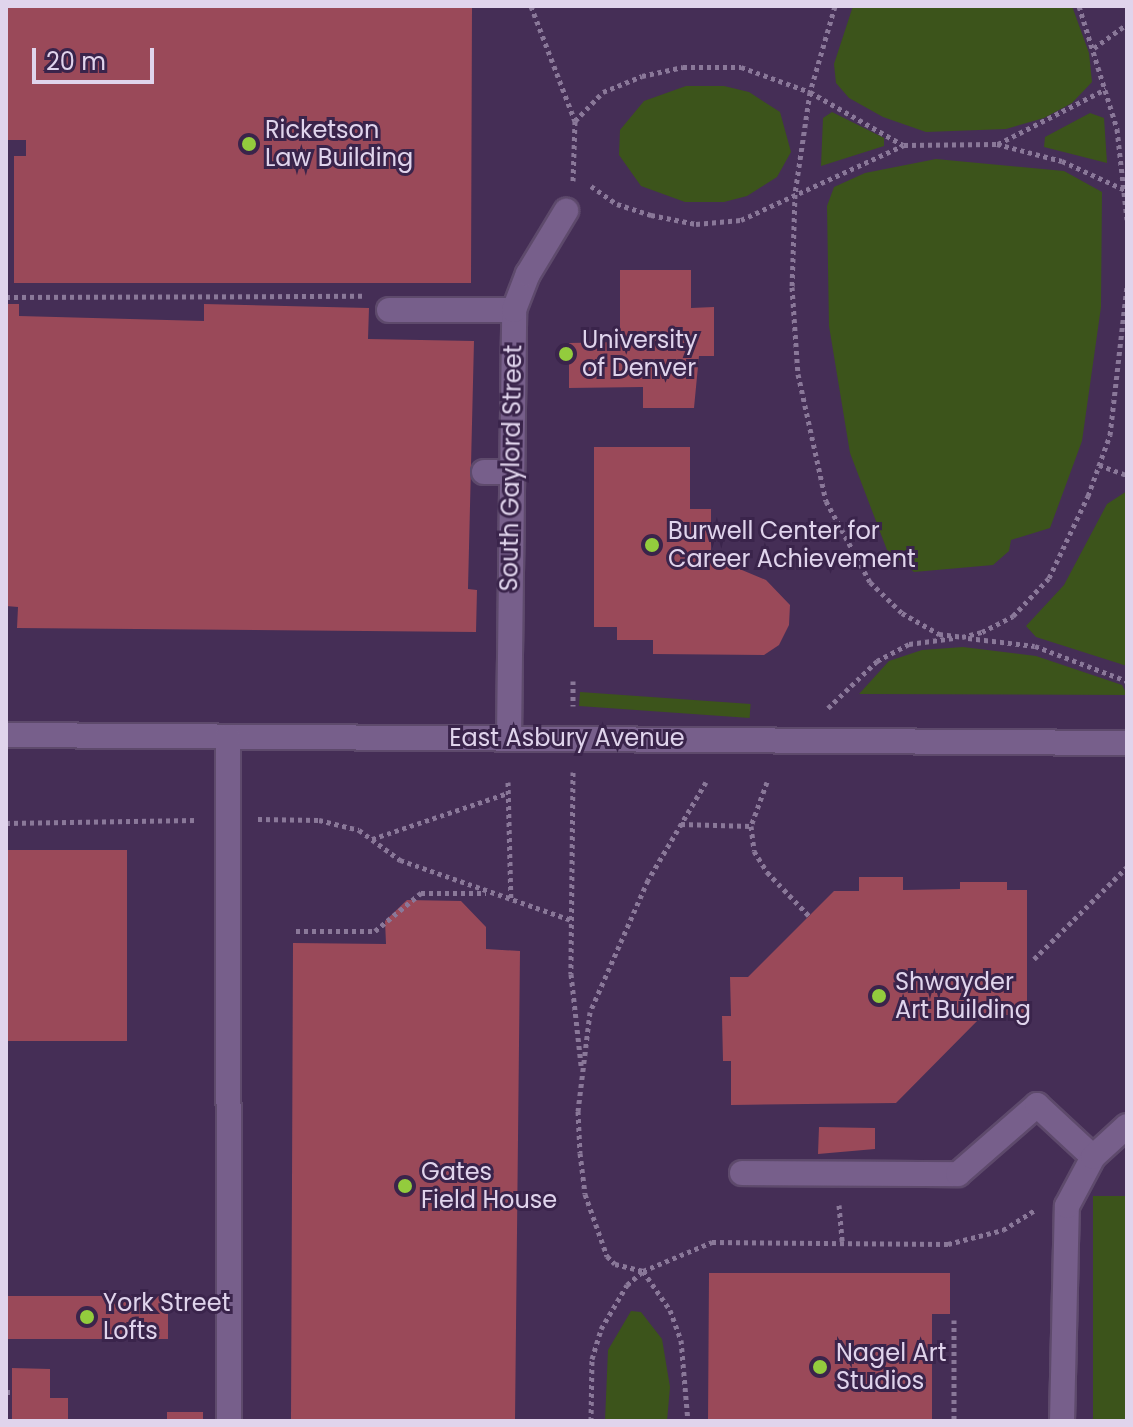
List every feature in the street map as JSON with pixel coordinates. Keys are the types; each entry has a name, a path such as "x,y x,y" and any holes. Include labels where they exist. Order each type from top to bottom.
{"street":[{"name":"South Gaylord Street","path":"509,738 514,310 528,274 566,211"},
{"path":"389,310 514,310"},
{"path":"484,472 511,472"},
{"name":"East Asbury Avenue","path":"6,735 1127,743"},
{"path":"228,737 229,1421"},
{"path":"742,1173 958,1174 1037,1105 1093,1157"},
{"path":"1062,1421 1067,1206 1093,1157 1127,1126"}],"path":[{"path":"531,6 575,121 575,175 566,211"},
{"path":"835,6 810,92 795,194 792,287 798,374 826,501 870,582 891,602 939,634 1035,646 1127,681"},
{"path":"1079,6 1106,89 1125,190 1127,219"},
{"path":"1094,48 1127,24"},
{"path":"575,121 603,92 642,76 683,67 741,67 810,92 904,145"},
{"path":"997,144 1106,89"},
{"path":"575,175 617,204 696,224 741,220 904,145 997,144 1062,161 1125,190"},
{"path":"827,709 877,661 909,644 962,637 1013,616 1049,578 1110,435 1127,286"},
{"path":"6,297 374,296 389,310"},
{"path":"1099,465 1127,475"},
{"path":"573,681 573,706"},
{"path":"573,772 571,974 582,1074"},
{"path":"508,782 511,901"},
{"path":"688,1421 681,1340 670,1310 643,1271 615,1264 596,1235 580,1153 582,1074 590,1012 648,880 706,782"},
{"path":"767,782 751,826 754,851 767,872 809,916"},
{"path":"372,839 508,793"},
{"path":"6,823 319,820 359,830 400,860 571,920"},
{"path":"681,824 751,826"},
{"path":"1034,959 1127,867"},
{"path":"296,931 375,931 421,893 491,893"},
{"path":"591,1421 592,1359 601,1329 627,1285 643,1271 712,1242 948,1244 1003,1230 1046,1202"},
{"path":"954,1320 954,1421"}],"green space":[{"path":"853,6 1072,6 1089,53 1092,82 1072,103 1044,118 1006,129 926,132 883,117 849,98 836,83 834,64"},
{"path":"686,86 724,86 749,92 780,112 791,152 777,177 747,196 724,202 685,202 641,186 619,155 620,130 644,101"},
{"path":"832,112 884,138 884,146 821,166 823,118"},
{"path":"1090,113 1104,118 1107,163 1044,147 1045,137"},
{"path":"936,159 1064,171 1102,192 1101,307 1082,441 1050,528 1011,540 1009,551 993,565 914,572 887,550 850,453 829,326 827,206 834,187 865,173"},
{"path":"1127,491 1127,666 1036,637 1026,626 1064,585 1107,504"},
{"path":"963,647 1036,656 1122,685 1127,695 859,694 889,661 922,650"},
{"path":"580,692 751,704 750,718 579,706"},
{"path":"1093,1196 1127,1196 1127,1421 1093,1421"},
{"path":"631,1311 641,1312 662,1339 670,1387 667,1421 605,1421 608,1350"}],"building":[{"name":"Ricketson Law Building","path":"6,6 472,6 471,283 14,283 14,156 26,156 26,140 6,140"},
{"path":"620,270 691,270 691,308 714,307 714,356 699,356 694,408 643,408 643,387 569,388 569,343 620,342"},
{"path":"6,304 19,304 19,316 204,321 204,304 369,308 368,339 474,341 468,589 477,590 476,632 17,628 18,607 6,606"},
{"name":"Burwell Center for Career Achievement","path":"594,447 690,447 690,509 711,509 711,557 766,580 790,605 789,625 779,645 764,655 653,654 653,640 617,640 617,627 594,627"},
{"path":"6,850 127,850 127,1041 6,1041"},
{"name":"Shwayder Art Building","path":"859,877 903,877 903,890 960,889 960,882 1007,882 1007,890 1027,890 1027,1015 983,1015 896,1103 731,1105 731,1061 723,1061 722,1016 731,1016 730,977 748,977 834,891 859,891"},
{"name":"Gates Field House","path":"407,900 461,901 486,927 486,949 520,951 515,1421 291,1421 293,943 386,944 385,921"},
{"path":"819,1127 875,1128 875,1149 818,1154"},
{"name":"Nagel Art Studios","path":"709,1273 950,1273 950,1314 932,1314 932,1421 708,1421"},
{"name":"York Street Lofts","path":"6,1296 168,1296 168,1339 6,1339"},
{"path":"12,1368 50,1369 50,1398 68,1398 68,1421 12,1421"},
{"path":"167,1412 203,1412 203,1421 167,1421"}],"place":[{"name":"Ricketson Law Building","path":"249,144"},
{"name":"University of Denver","path":"566,354"},
{"name":"Burwell Center for Career Achievement","path":"652,545"},
{"name":"Shwayder Art Building","path":"879,996"},
{"name":"Gates Field House","path":"405,1186"},
{"name":"York Street Lofts","path":"87,1317"},
{"name":"Nagel Art Studios","path":"820,1367"}]}
